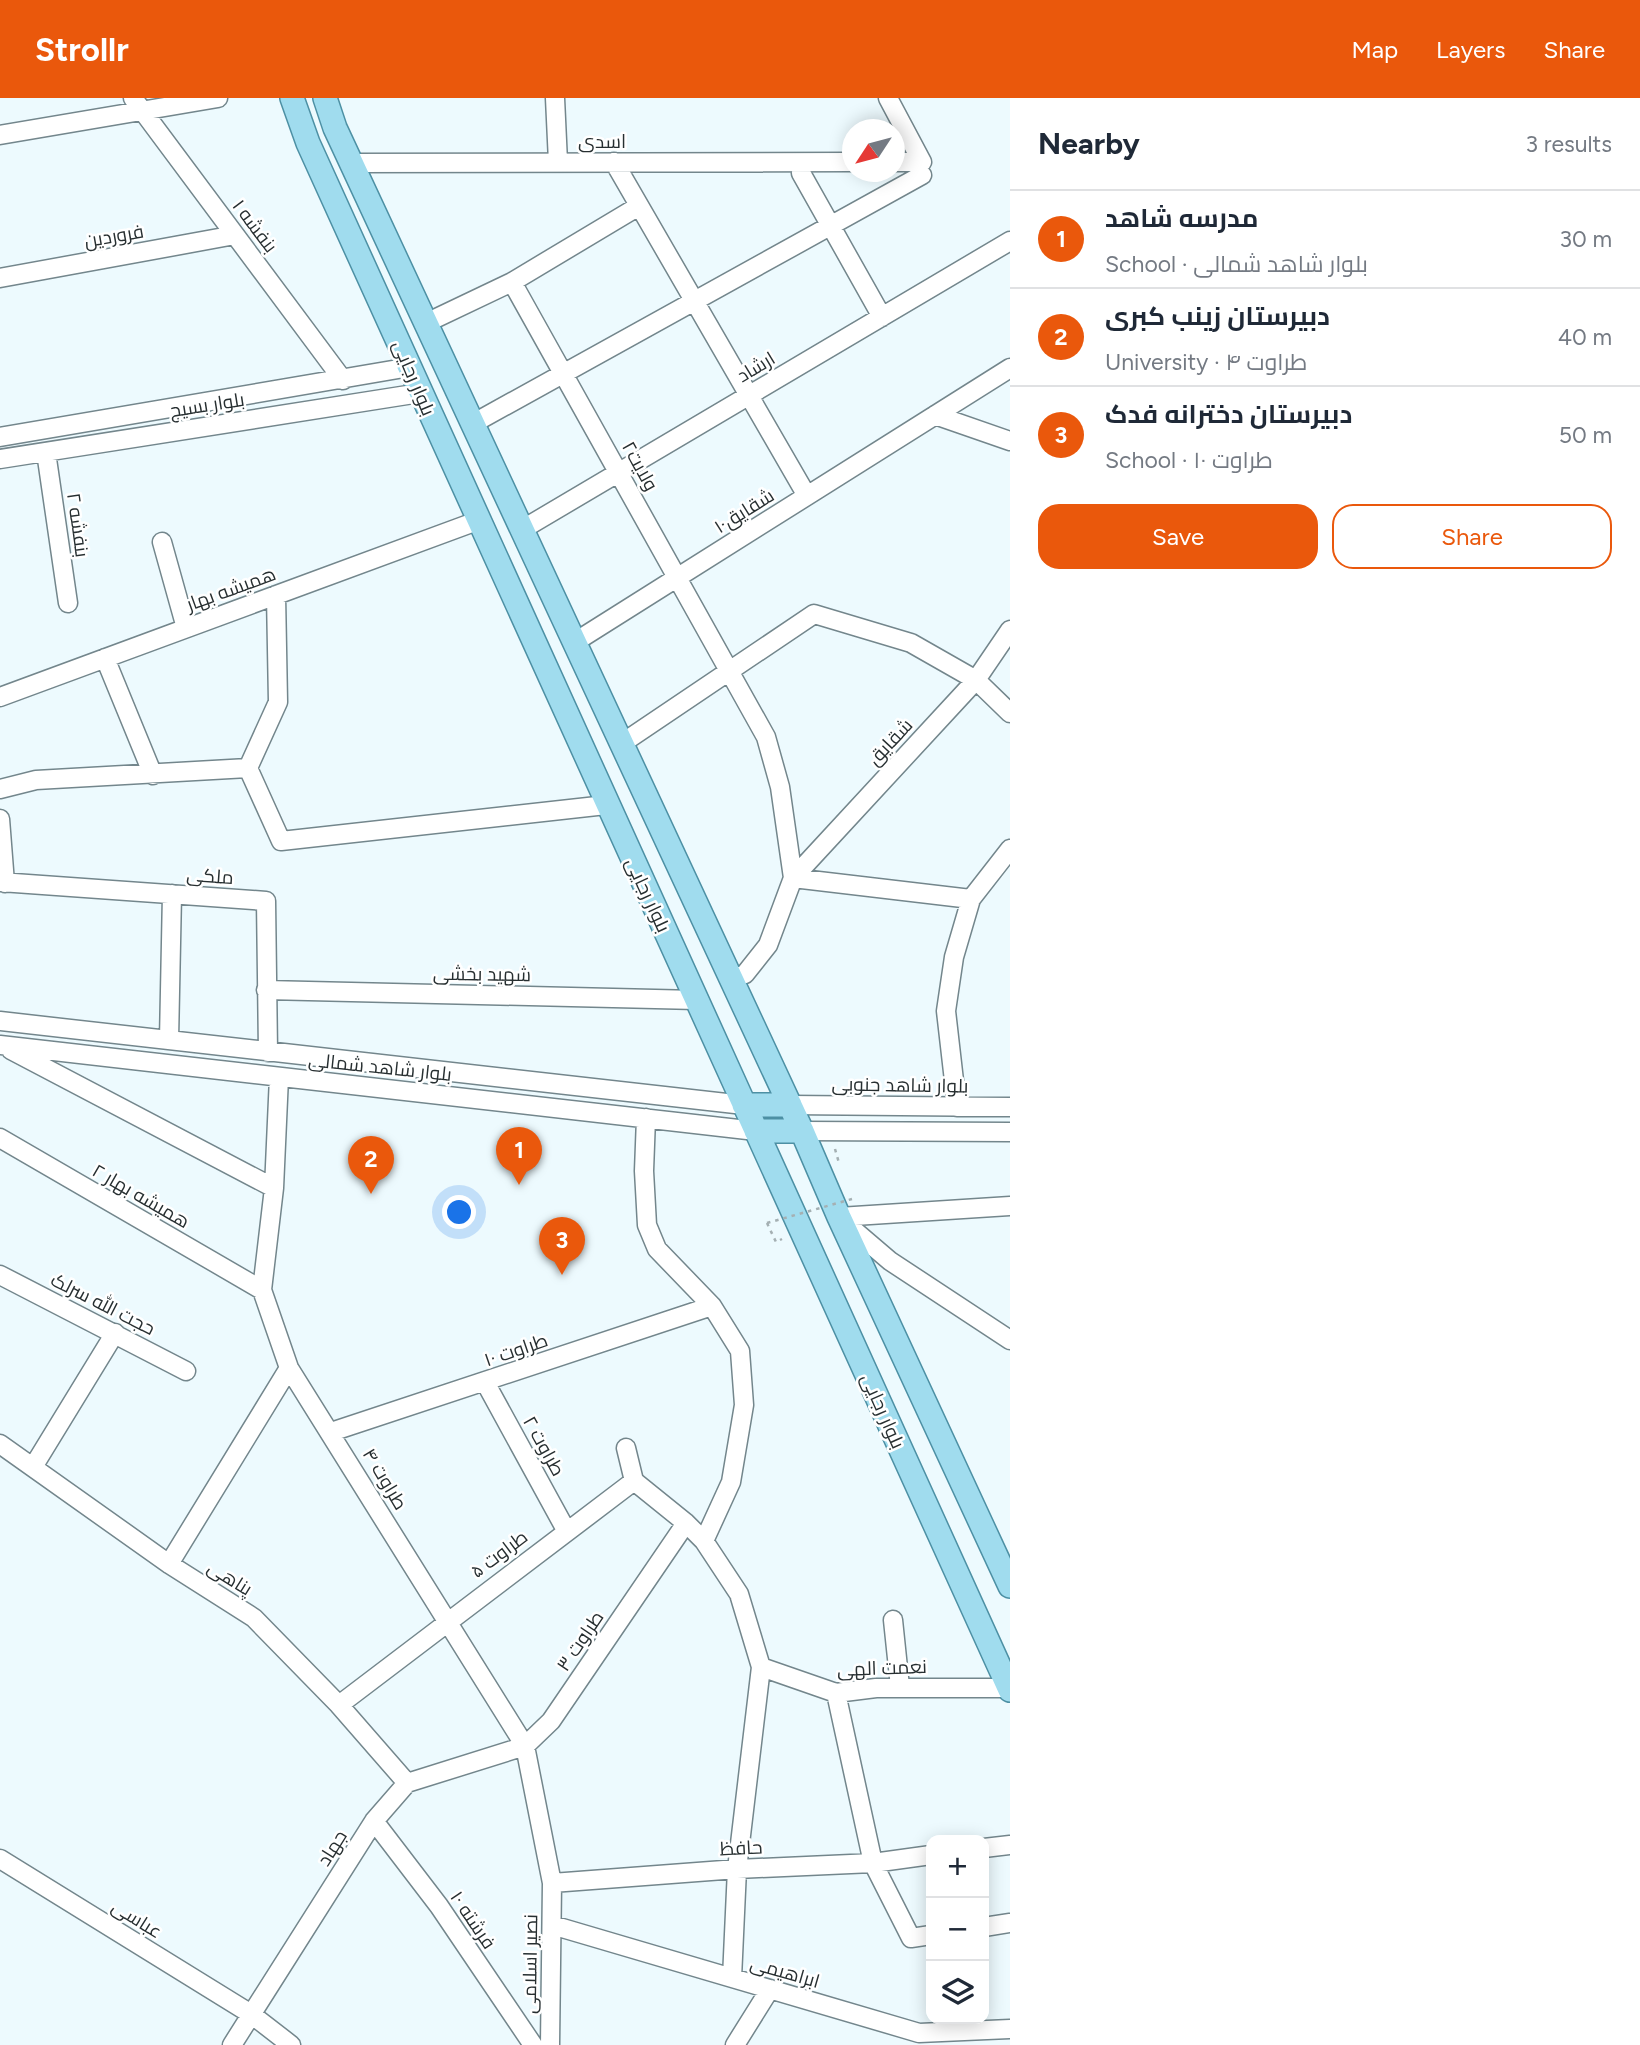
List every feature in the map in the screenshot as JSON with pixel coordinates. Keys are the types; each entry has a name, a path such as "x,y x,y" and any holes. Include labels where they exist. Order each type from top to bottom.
{"main road":[{"name":"بلوار رجایی","path":"292,98 308,144 477,521 1009,1689"},
{"name":"بلوار رجایی","path":"325,98 352,163 730,979 802,1131 845,1208 1010,1586"},
{"path":"744,1105 790,1105"},
{"path":"756,1131 802,1131"}],"street":[{"path":"0,135 138,105 218,98"},
{"path":"555,98 558,162"},
{"path":"888,98 922,168"},
{"name":"بنفشه ۱","path":"138,105 343,380"},
{"path":"614,162 807,496"},
{"name":"اسدی","path":"352,163 842,162"},
{"path":"905,164 922,168"},
{"path":"474,423 830,226 922,168"},
{"path":"801,173 881,317"},
{"path":"426,323 512,282 639,206"},
{"name":"فروردین","path":"0,278 235,235"},
{"name":"ارشاد","path":"523,529 1010,241"},
{"name":"ولایت۲","path":"512,282 766,737 780,787 793,878"},
{"name":"بلوار بسیج","path":"0,437 410,367"},
{"name":"شقایق۱۰","path":"575,642 1010,368"},
{"name":"بلوار بسیج","path":"0,459 420,393"},
{"path":"935,415 1010,441"},
{"name":"بنفشه ۲","path":"46,452 68,603"},
{"name":"همیشه بهار","path":"0,697 477,521"},
{"path":"162,542 186,628"},
{"path":"276,595 278,702 248,768 281,841 606,805"},
{"path":"621,744 795,624 814,614 911,643 976,681 1010,713"},
{"name":"شقایق","path":"793,878 976,681 1010,630"},
{"path":"105,658 153,775"},
{"path":"0,789 36,780 248,768"},
{"path":"0,819 3,883"},
{"path":"957,1107 946,1012 954,957 971,900 1010,849"},
{"path":"730,979 745,974 768,945 793,878 971,900"},
{"name":"ملکی","path":"3,883 266,901 268,1052"},
{"path":"169,1041 172,894"},
{"name":"شهید بخشی","path":"266,990 697,1000"},
{"name":"بلوار شاهد شمالی","path":"0,1021 744,1105"},
{"path":"1,1046 274,1188"},
{"name":"بلوار شاهد شمالی","path":"1,1046 756,1131"},
{"name":"طراوت ۴","path":"279,1077 274,1188 262,1290 289,1368 525,1746 552,1883"},
{"name":"بلوار شاهد جنوبی","path":"790,1105 1010,1107"},
{"path":"646,1118 644,1171 647,1225 657,1250 712,1306 740,1351 744,1405 731,1482 705,1541"},
{"path":"802,1131 1010,1132"},
{"name":"همیشه بهار ۲","path":"0,1138 262,1290"},
{"path":"845,1208 1010,1206"},
{"path":"845,1208 890,1261 1010,1340"},
{"name":"حجت الله سرلک","path":"0,1275 186,1371"},
{"name":"طراوت ۱۰","path":"331,1432 712,1306"},
{"path":"33,1467 115,1333"},
{"path":"169,1564 289,1368"},
{"name":"طراوت ۲","path":"485,1382 566,1530"},
{"name":"پناهی","path":"0,1444 169,1564 254,1618 339,1705 407,1783"},
{"path":"626,1448 634,1481 705,1541 739,1594 761,1667 737,1869 732,1978"},
{"name":"طراوت ۵","path":"339,1705 446,1621 634,1481"},
{"name":"طراوت ۳","path":"525,1746 551,1721 686,1523"},
{"path":"893,1620 900,1687"},
{"name":"نعمت الهی","path":"761,1667 836,1693 900,1687 1009,1689"},
{"path":"836,1693 873,1863 911,1938 926,1936"},
{"path":"407,1783 525,1746"},
{"name":"جهاد","path":"232,2045 374,1821 407,1783"},
{"name":"فرشته ۱۰","path":"374,1821 439,1906 533,2045"},
{"path":"989,1847 1010,1844"},
{"name":"حافظ","path":"552,1883 737,1869 873,1863 926,1856"},
{"name":"عباسی","path":"0,1859 251,2014 291,2045"},
{"name":"نصیر اسلامی","path":"550,2045 552,1883"},
{"path":"989,1926 1010,1923"},
{"name":"ابراهیمی","path":"552,1925 770,1989 918,2039 1010,2029"},
{"path":"735,2045 770,1989"}],"path":[{"path":"831,1131 841,1173"},
{"path":"776,1242 767,1223 845,1208"}],"place":[{"name":"مدرسه شاهد","path":"519,1185"},
{"name":"دبیرستان زینب کبری","path":"371,1194"},
{"name":"دبیرستان دخترانه فدک","path":"562,1275"}]}
